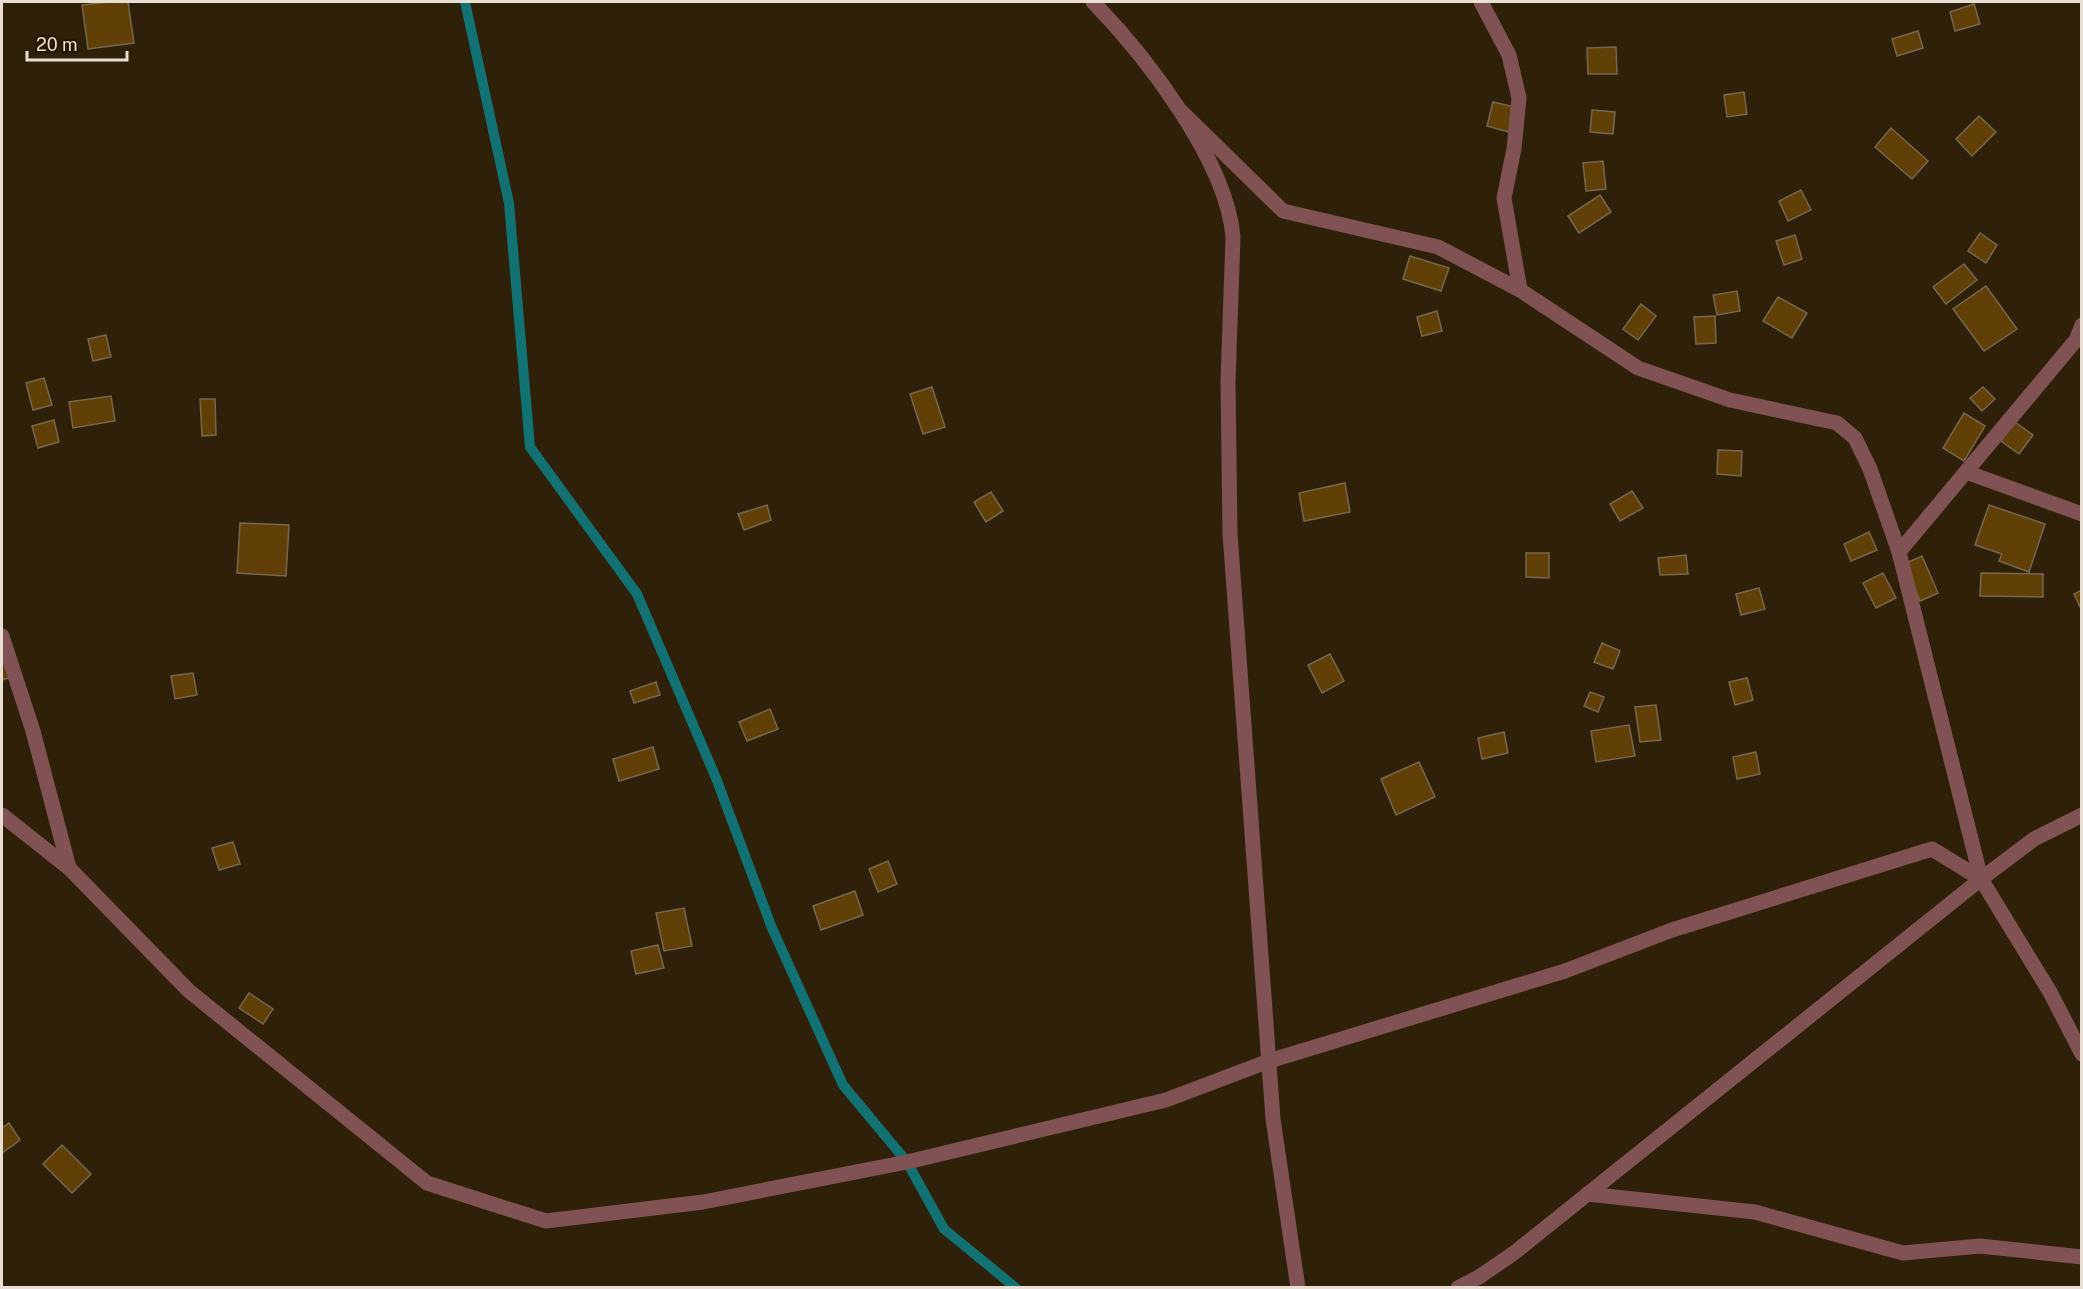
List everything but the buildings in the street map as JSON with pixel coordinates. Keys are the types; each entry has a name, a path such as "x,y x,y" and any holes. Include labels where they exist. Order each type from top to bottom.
{"street":[{"path":"1093,2 1117,26 1183,113 1283,211 1438,247 1520,290 1638,368 1731,400 1837,423 1855,438 1870,469 1899,552 1981,879 2050,992 2082,1054"},
{"path":"1482,2 1509,55 1519,98 1514,149 1504,198 1520,290"},
{"path":"1183,113 1231,214 1233,237 1228,381 1230,534 1273,1119 1298,1287"},
{"path":"1899,552 2076,340 2082,326"},
{"path":"1966,472 2082,514"},
{"path":"2,636 33,731 69,868"},
{"path":"2,815 69,868 189,991 427,1183 546,1221 703,1202 907,1162 1166,1100 1269,1061 1565,971 1672,930 1932,849 1981,879"},
{"path":"1458,1287 1479,1277 1514,1253 2034,838 2082,815"},
{"path":"1587,1194 1755,1212 1903,1252 1980,1246 2082,1257"}],"waterway":[{"path":"465,2 509,203 530,447 637,594 716,778 772,928 843,1085 907,1162 944,1229 1016,1288"}]}
